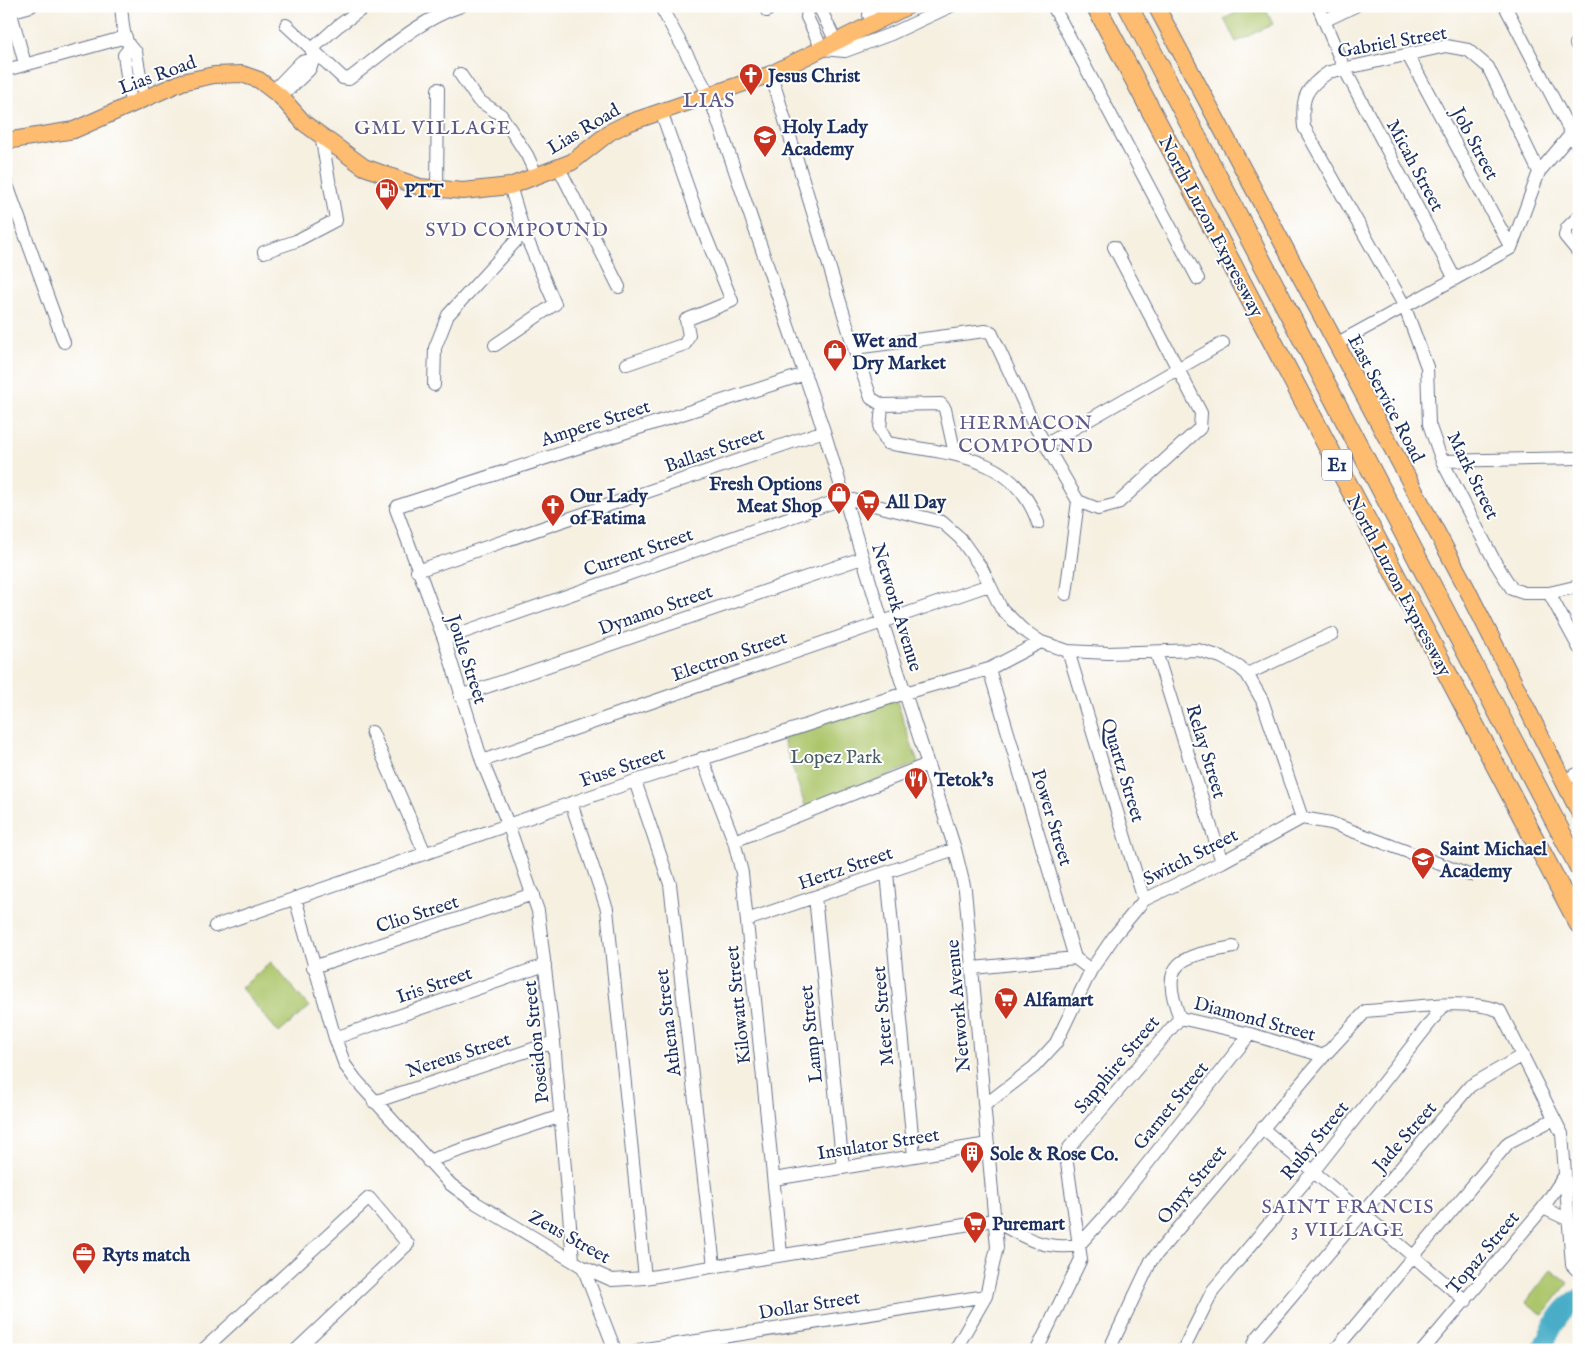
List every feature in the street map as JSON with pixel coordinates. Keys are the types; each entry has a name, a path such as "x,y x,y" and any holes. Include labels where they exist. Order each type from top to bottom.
{"highway":[{"name":"North Luzon Expressway","path":"1096,6 1579,924"},
{"name":"North Luzon Expressway","path":"1128,6 1579,867"}],"main road":[{"name":"Lias Road","path":"6,141 74,130 182,82 214,75 242,74 259,80 277,94 304,123 364,167 420,187 437,190 510,186 572,162 610,132 628,123 770,74 908,6"},
{"name":"East Service Road","path":"1156,6 1465,585 1570,788 1579,812"}],"street":[{"path":"25,64 8,10 31,6"},
{"path":"122,6 128,43 124,55 138,101"},
{"path":"286,25 313,55 343,78 349,80 387,48 438,14 462,6"},
{"path":"809,6 807,17 829,46 844,51 891,34 951,6"},
{"path":"818,6 829,46"},
{"path":"874,6 869,15 876,23"},
{"path":"1053,6 1198,279"},
{"name":"Micah Street","path":"1318,6 1344,68 1455,279"},
{"path":"1324,21 1355,6"},
{"path":"1505,6 1575,133 1579,148"},
{"path":"277,94 301,62 313,55 358,9"},
{"name":"Network Avenue","path":"662,9 709,96 805,374 955,850 965,890 997,1247 986,1296 955,1350"},
{"path":"6,70 25,64 128,43"},
{"name":"Gabriel Street","path":"1404,305 1304,127 1302,106 1313,83 1329,72 1408,54 1446,46 1468,50 1488,67 1539,172"},
{"name":"Job Street","path":"1408,54 1511,248"},
{"path":"460,74 478,100 501,115 527,155 537,177"},
{"path":"770,74 871,398 882,405 941,404 944,409 955,454"},
{"path":"437,190 438,89"},
{"path":"627,364 685,344 688,341 689,335 686,320 732,301 701,225 661,111"},
{"path":"1336,344 1511,248 1539,172 1575,133"},
{"path":"264,252 296,241 336,220 321,135"},
{"path":"559,168 619,288"},
{"path":"6,182 64,342"},
{"path":"495,345 555,304 524,232 510,186"},
{"path":"1579,216 1567,228 1565,236 1579,253"},
{"path":"434,384 435,348 448,315 524,232"},
{"path":"1078,501 1098,508 1117,504 1200,428 1201,413 1176,369 1114,247"},
{"name":"Mark Street","path":"1404,305 1427,367 1429,424 1442,461 1494,562 1512,589 1524,593 1549,592 1579,586"},
{"path":"854,348 985,331 991,332 1045,445 1078,501 1066,594"},
{"path":"1045,445 1223,343"},
{"name":"Ampere Street","path":"398,506 805,374"},
{"path":"882,405 880,429 888,443 955,454 979,461 1002,473 1032,504 1038,523"},
{"name":"Ballast Street","path":"417,571 824,431"},
{"path":"1442,461 1579,458"},
{"path":"845,498 942,522 960,538 982,570 1001,608 1041,642 1068,651 1156,652 1198,650 1221,657 1247,674 1262,700 1302,818 1331,823 1469,875"},
{"name":"Current Street","path":"444,639 845,498"},
{"name":"Joule Street","path":"398,506 395,514 444,639 460,696 482,761 508,824"},
{"name":"Dynamo Street","path":"460,696 862,558"},
{"name":"Electron Street","path":"482,761 989,585"},
{"path":"1549,592 1579,648"},
{"path":"1247,674 1332,634"},
{"name":"Fuse Street","path":"215,926 702,758 905,693 989,669 1041,642"},
{"name":"Quartz Street","path":"1068,651 1144,900"},
{"name":"Relay Street","path":"1156,652 1222,862"},
{"name":"Power Street","path":"989,669 1075,958"},
{"path":"372,732 425,853"},
{"name":"Kilowatt Street","path":"702,758 734,841 742,873 781,1254"},
{"path":"734,841 928,764"},
{"path":"1570,788 1579,773"},
{"name":"Athena Street","path":"635,781 670,884 714,1266"},
{"path":"571,803 607,909 645,1278"},
{"name":"Switch Street","path":"985,1105 1034,1067 1056,1043 1091,970 1115,935 1144,900 1222,862 1302,818"},
{"name":"Poseidon Street","path":"508,824 538,911 546,965 578,1264 615,1350"},
{"name":"Hertz Street","path":"747,920 955,850"},
{"name":"Meter Street","path":"887,873 914,1156"},
{"name":"Clio Street","path":"313,967 533,894"},
{"name":"Lamp Street","path":"815,897 843,1168"},
{"name":"Zeus Street","path":"295,898 313,967 345,1065 374,1102 450,1184 476,1203 578,1264 612,1280 645,1278 994,1220"},
{"name":"Sapphire Street","path":"1079,1245 1067,1163 1068,1149 1180,1018 1171,996 1171,982 1174,970 1184,960 1203,953 1233,948"},
{"path":"973,968 1075,958 1091,970"},
{"name":"Iris Street","path":"335,1038 546,965"},
{"name":"Diamond Street","path":"1180,1018 1250,1034 1324,1056 1366,1011 1444,1005 1487,1005 1500,1011 1562,1134 1572,1265 1579,1272"},
{"name":"Ruby Street","path":"1183,1350 1212,1290 1314,1172 1444,1005"},
{"name":"Garnet Street","path":"1079,1245 1108,1212 1250,1034"},
{"name":"Nereus Street","path":"374,1102 554,1042"},
{"name":"Jade Street","path":"1252,1350 1256,1339 1470,1086 1523,1055"},
{"name":"Onyx Street","path":"1109,1350 1151,1261 1324,1056"},
{"path":"428,1161 561,1116"},
{"path":"1335,1350 1509,1142 1554,1119"},
{"path":"1262,1128 1466,1301"},
{"name":"Insulator Street","path":"774,1180 988,1144"},
{"name":"Topaz Street","path":"1423,1350 1543,1208 1565,1175"},
{"path":"203,1350 369,1198 408,1244 296,1350"},
{"path":"1543,1208 1569,1220"},
{"path":"994,1220 1036,1244 1058,1247 1079,1245 1081,1259 1037,1350"},
{"name":"Dollar Street","path":"639,1350 986,1296"}],"green space":[{"path":"1249,6 1264,6 1273,24 1236,42 1224,19"},
{"name":"Lopez Park","path":"895,696 918,763 806,809 781,733"},
{"path":"271,962 309,1007 279,1033 241,988"},
{"path":"1551,1270 1568,1283 1543,1315 1526,1302"}],"waterway":[{"path":"1542,1350 1561,1314 1579,1299"}],"place":[{"name":"Jesus Christ","path":"751,96"},
{"name":"Holy Lady Academy","path":"765,158"},
{"name":"PTT","path":"387,211"},
{"name":"Wet and Dry Market","path":"835,372"},
{"name":"Fresh Options Meat Shop","path":"839,515"},
{"name":"All Day","path":"868,522"},
{"name":"Our Lady of Fatima","path":"553,527"},
{"name":"Tetok's","path":"916,800"},
{"name":"Saint Michael Academy","path":"1423,880"},
{"name":"Alfamart","path":"1006,1020"},
{"name":"Sole & Rose Co.","path":"972,1174"},
{"name":"Puremart","path":"975,1244"},
{"name":"Ryts match","path":"84,1275"}],"district":[{"name":"LIAS","path":"709,100"},
{"name":"GML VILLAGE","path":"433,127"},
{"name":"SVD COMPOUND","path":"517,229"},
{"name":"HERMACON COMPOUND","path":"1026,434"},
{"name":"SAINT FRANCIS 3 VILLAGE","path":"1348,1218"}]}
